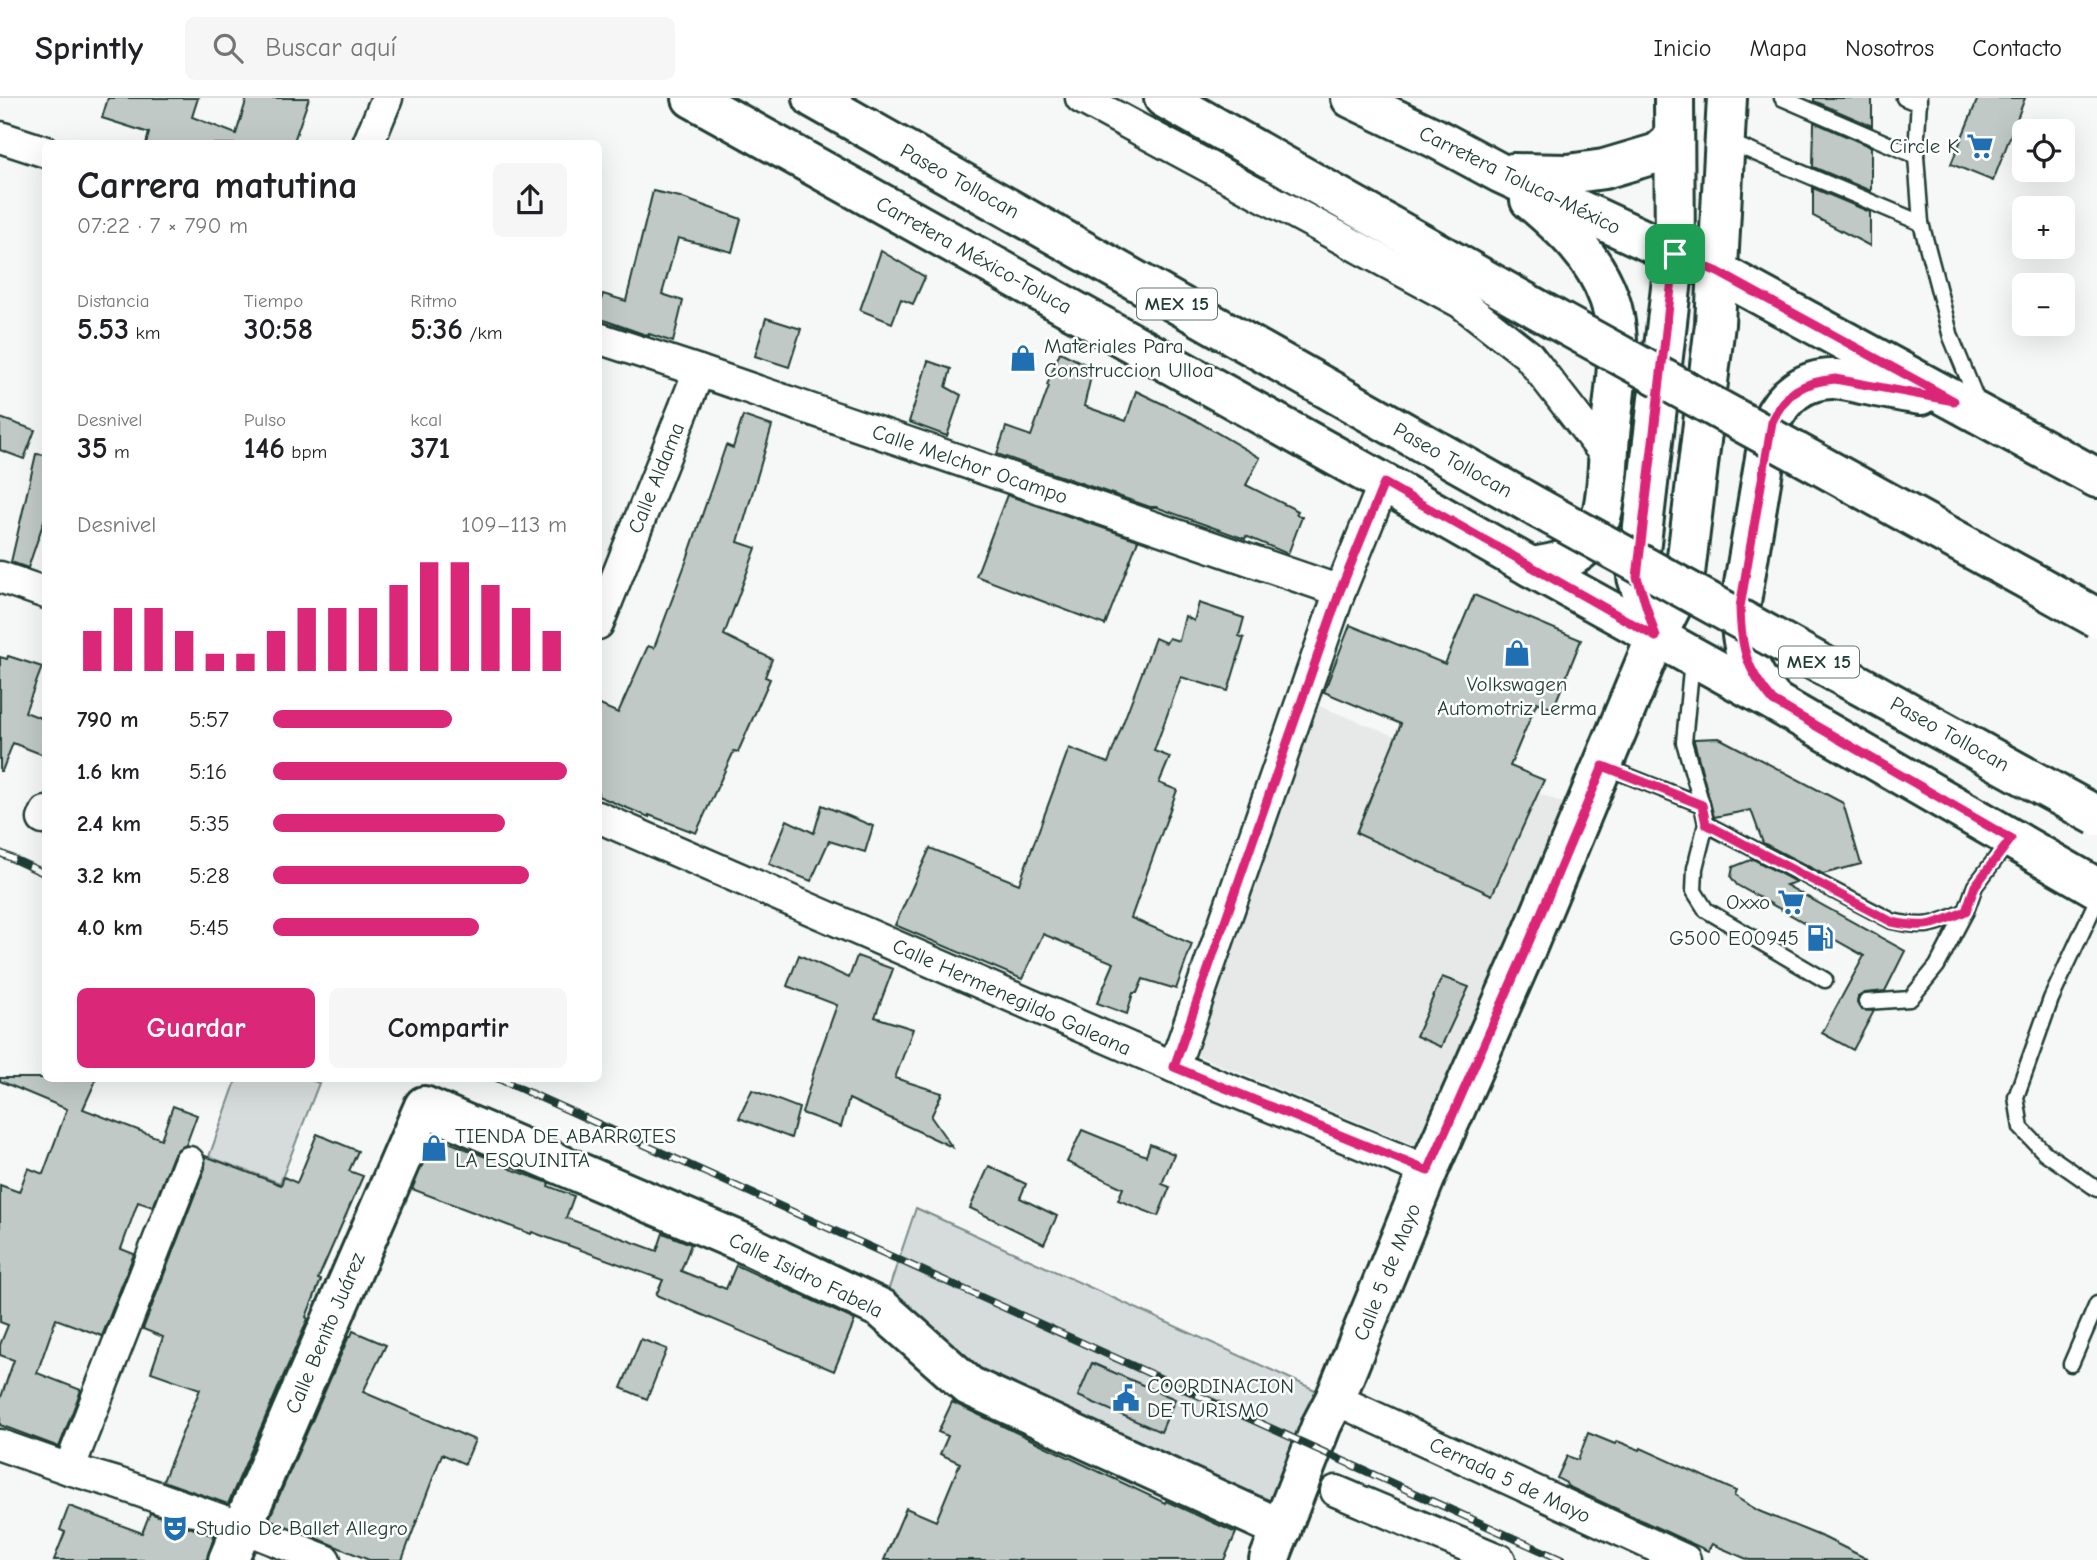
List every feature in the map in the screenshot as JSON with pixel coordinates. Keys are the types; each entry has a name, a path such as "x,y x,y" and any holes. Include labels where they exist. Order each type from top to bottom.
{"main road":[{"name":"Carretera México-Toluca","path":"692,98 1773,701 2097,888"},
{"name":"Paseo Tollocan","path":"813,98 1541,509 2097,816"},
{"path":"1164,98 1553,318 2097,618"},
{"name":"Carretera Toluca-México","path":"1351,98 1500,173 1718,272 2097,478"},
{"path":"1656,637 1637,577 1675,254 1674,98"},
{"name":"Calle 5 de Mayo","path":"1276,1545 1322,1424 1335,1399 1428,1171 1526,949 1656,637 1684,582 1715,324 1727,98"},
{"path":"1500,173 1568,174 1604,169 1658,153 1674,139"},
{"path":"1500,173 1575,240 1600,277 1609,297 1618,342 1601,518 1591,540 1582,550 1559,563 1531,567"},
{"path":"1773,701 1758,681 1747,659 1741,638 1740,607 1772,422 1779,406 1789,395 1802,387 1835,379 1968,409"},
{"name":"Calle Benito Juárez","path":"235,1543 424,1106"},
{"name":"Calle Isidro Fabela","path":"424,1106 746,1244 882,1309 970,1386 1276,1545"}],"street":[{"path":"370,140 387,98"},
{"path":"1081,98 1460,302 1528,355 1608,458"},
{"path":"0,136 42,151"},
{"name":"Calle Melchor Ocampo","path":"602,339 1340,591"},
{"name":"Calle Aldama","path":"602,614 699,371"},
{"path":"1174,1067 1340,591 1384,483"},
{"path":"0,577 42,592"},
{"name":"Calle Hermenegildo Galeana","path":"602,819 1174,1067 1428,1171"},
{"path":"69,1469 188,1162"},
{"name":"Cerrada 5 de Mayo","path":"1335,1399 1685,1560"},
{"path":"0,1445 120,1484 235,1543 325,1560"},
{"path":"1336,1491 1500,1560"}],"lane":[{"path":"1782,98 1916,156"},
{"path":"1904,98 1919,101 1916,156 1921,223 1968,409"},
{"path":"1725,141 1921,223"},
{"path":"1692,656 1684,742 1706,824 1695,868 1695,891 1706,910 1825,980"},
{"path":"1603,766 1702,805"},
{"path":"1706,824 1892,922 1914,926 1934,925 1966,911"},
{"path":"1867,1002 1910,999 1937,967 1966,911 1975,886 2011,839"},
{"path":"2097,900 2051,999 2016,1097 2021,1128 2044,1152 2097,1189"},
{"path":"2071,1364 2097,1304"}],"shaded area":[{"path":"1319,706 1566,804 1424,1149 1189,1052"},
{"path":"236,1082 319,1083 280,1183 209,1157"},
{"path":"916,1208 1335,1399 1282,1529 969,1386 882,1309"}],"building":[{"path":"108,98 198,98 192,117 236,134 247,98 309,98 294,140 147,140 149,133 102,118"},
{"path":"1814,98 1872,98 1872,126 1814,101"},
{"path":"1978,98 2025,98 2017,119 2012,119 2012,132 1993,181 1951,164"},
{"path":"1814,122 1871,147 1871,191 1813,167"},
{"path":"1813,188 1870,212 1870,246 1813,216"},
{"path":"653,191 680,197 741,219 732,252 678,238 662,294 683,301 673,342 602,319 603,294 626,301"},
{"path":"881,251 925,277 913,304 901,299 892,323 860,310"},
{"path":"766,318 801,329 789,367 755,356"},
{"path":"1060,352 1093,368 1084,406 1126,421 1136,391 1190,417 1260,458 1246,485 1298,511 1296,514 1302,517 1288,554 1246,536 1245,539 997,454 1006,427 1031,436"},
{"path":"928,361 951,369 946,387 961,395 947,436 909,422"},
{"path":"743,416 772,426 738,542 756,548 724,635 772,659 765,677 770,679 738,752 734,751 696,833 602,798 602,706 618,713 648,646 654,648 726,445 733,448"},
{"path":"0,418 35,430 24,459 0,450"},
{"path":"36,454 42,455 42,527 28,568 11,562"},
{"path":"1007,495 1138,540 1105,625 976,576"},
{"path":"1474,595 1581,640 1553,709 1537,702 1510,766 1544,780 1492,895 1356,833 1401,724 1324,692 1350,625 1445,664"},
{"path":"1199,603 1244,618 1239,636 1244,638 1228,691 1181,677 1154,751 1170,757 1159,783 1177,790 1131,918 1192,944 1176,989 1143,979 1137,993 1133,993 1127,1014 1097,1003 1114,963 1043,934 1022,979 895,925 930,848 1019,884 1069,748 1108,763 1155,638 1166,643 1169,638 1179,641 1185,616 1194,621"},
{"path":"8,656 42,667 25,712 42,718 42,754 13,743 0,771 0,657 7,659"},
{"path":"1719,738 1843,803 1861,864 1823,874 1763,843 1751,810 1714,817 1694,739"},
{"path":"822,805 873,826 865,852 829,841 811,881 769,864 787,820 814,833"},
{"path":"1753,859 1796,882 1786,885 1905,951 1885,991 1865,993 1858,997 1857,1003 1861,1010 1874,1011 1853,1050 1822,1033 1864,956 1737,885 1731,877 1733,867"},
{"path":"799,955 849,978 857,956 893,969 875,1017 913,1029 895,1078 942,1093 931,1117 952,1147 849,1099 841,1127 802,1113 837,1005 787,986"},
{"path":"1442,977 1469,987 1441,1047 1416,1036"},
{"path":"0,1078 42,1078 42,1082 95,1082 83,1109 161,1139 173,1106 197,1115 186,1145 178,1149 173,1156 153,1207 138,1202 121,1249 134,1254 102,1336 56,1319 37,1373 81,1390 59,1447 0,1425 0,1400 14,1360 0,1355 0,1345 8,1325 0,1322 0,1185 19,1192 28,1168 43,1174 67,1109 0,1081"},
{"path":"752,1090 799,1108 791,1138 739,1118"},
{"path":"1082,1130 1146,1156 1150,1144 1174,1154 1162,1184 1170,1187 1158,1216 1118,1200 1123,1188 1067,1162"},
{"path":"317,1134 358,1151 349,1171 363,1176 318,1279 321,1280 306,1317 308,1319 228,1504 163,1481 200,1389 151,1372 163,1337 143,1329 205,1168 205,1156 281,1185 284,1177 297,1183"},
{"path":"433,1140 444,1144 446,1141 509,1166 508,1168 549,1183 548,1186 574,1196 566,1218 657,1251 663,1233 691,1244 681,1271 726,1289 736,1265 855,1320 834,1371 656,1295 663,1280 412,1189"},
{"path":"989,1166 1026,1184 1020,1198 1057,1216 1044,1244 970,1208"},
{"path":"353,1331 386,1345 363,1392 475,1440 465,1464 442,1454 402,1560 369,1560 269,1519"},
{"path":"641,1339 667,1349 647,1399 621,1388"},
{"name":"COORDINACION DE TURISMO","path":"1092,1363 1175,1399 1161,1432 1078,1396"},
{"path":"952,1402 1165,1503 1166,1501 1236,1533 1224,1560 884,1560 906,1508 936,1521 960,1463 940,1454 948,1436 938,1432"},
{"path":"1588,1433 1615,1444 1617,1441 1640,1450 1641,1448 1736,1491 1734,1496 1759,1511 1825,1538 1869,1560 1749,1560 1712,1544 1708,1551 1567,1486 1557,1478 1567,1456 1578,1460"},
{"path":"69,1506 142,1533 150,1513 214,1536 207,1560 54,1560 65,1532 60,1530"}],"railway":[{"path":"0,853 42,872"},
{"path":"506,1082 1562,1560"}],"place":[{"name":"Circle K","path":"1980,146"},
{"name":"Materiales Para Construccion Ulloa","path":"1023,358"},
{"name":"Volkswagen Automotriz Lerma","path":"1517,653"},
{"name":"Oxxo","path":"1791,902"},
{"name":"G500 E00945","path":"1820,938"},
{"name":"TIENDA DE ABARROTES LA ESQUINITA","path":"434,1148"},
{"name":"COORDINACION DE TURISMO","path":"1126,1398"},
{"name":"Studio De Ballet Allegro","path":"175,1528"}],"route":[{"path":"1675,254 1718,272 1954,401 1835,379 1802,387 1789,395 1779,406 1772,422 1740,607 1741,638 1754,674 1773,701 2011,839 1975,886 1966,911 1934,925 1914,926 1892,922 1706,824 1702,805 1603,766 1428,1171 1174,1067 1340,591 1384,483 1656,637 1637,577 1675,254"}]}
